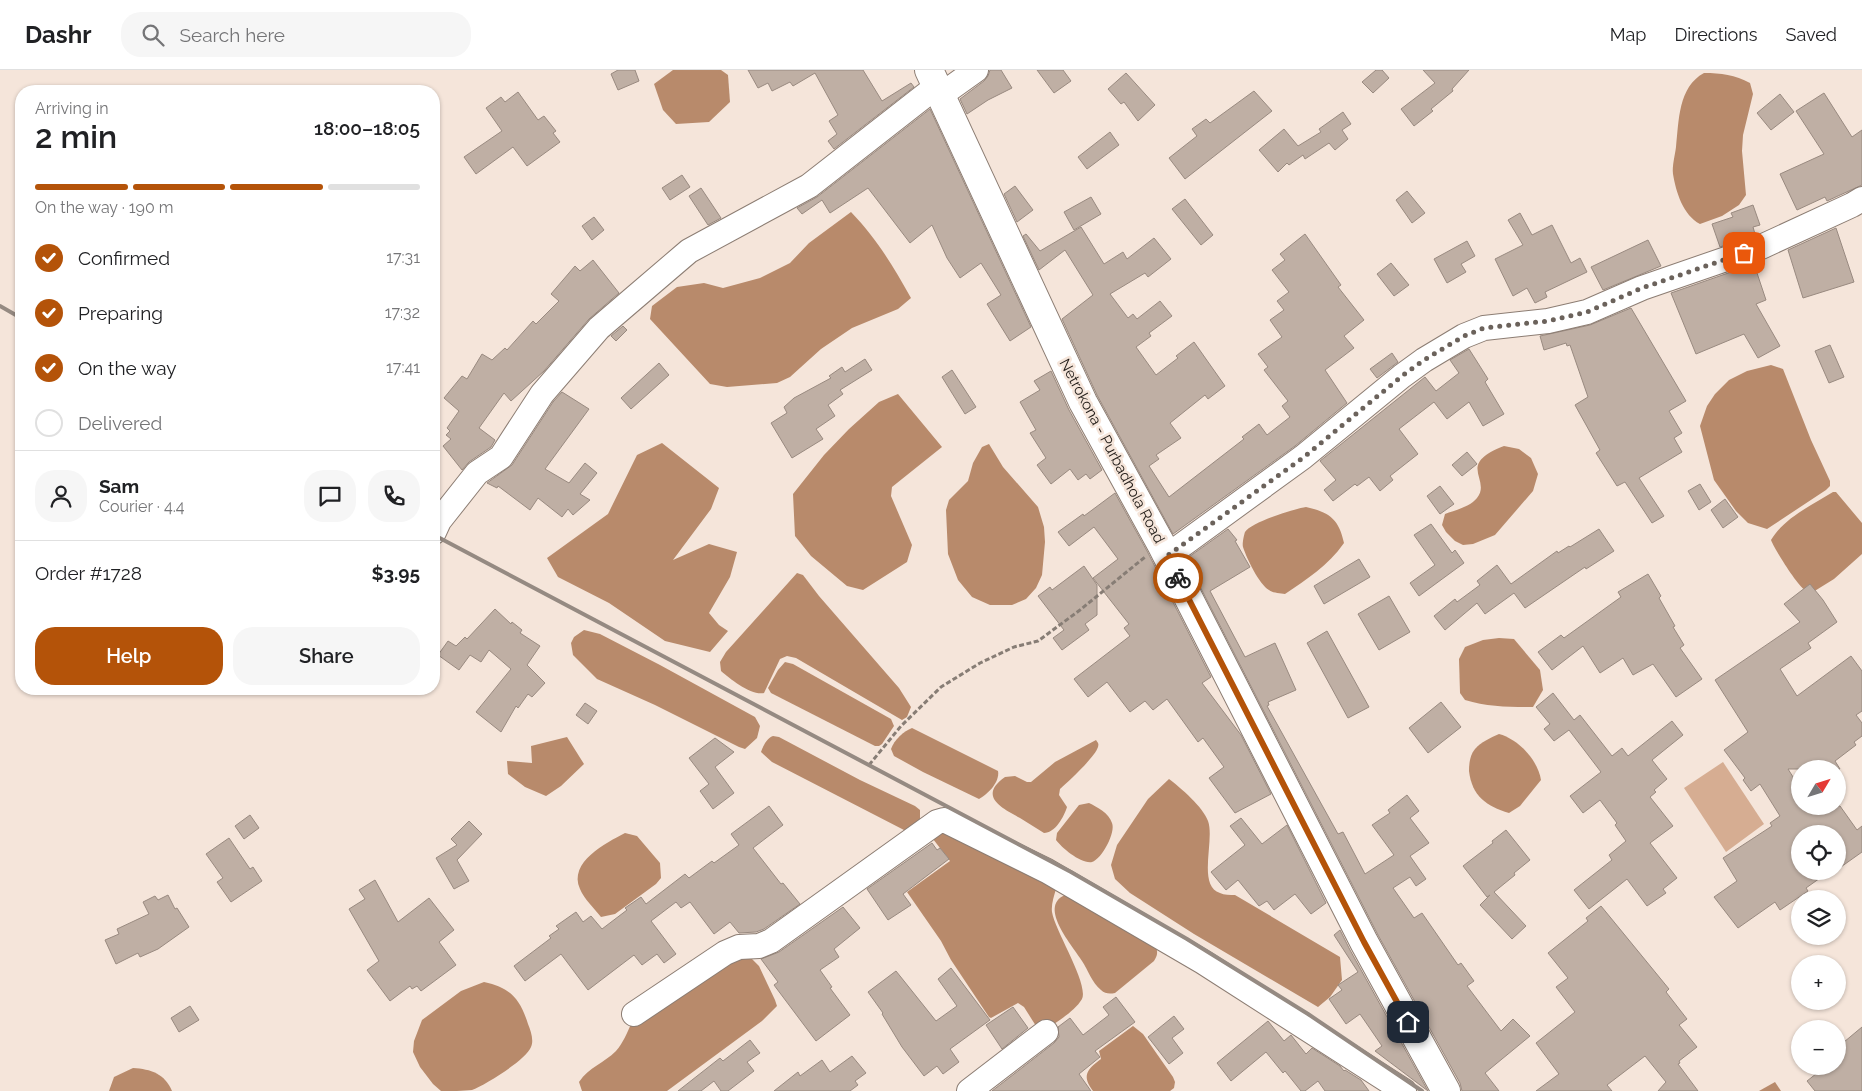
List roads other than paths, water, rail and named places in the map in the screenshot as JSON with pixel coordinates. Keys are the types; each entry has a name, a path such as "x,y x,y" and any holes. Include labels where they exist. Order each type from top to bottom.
{"main road":[{"name":"Netrokona - Purbadhola Road","path":"936,84 1083,402 1164,550 1364,942 1447,1089"}],"street":[{"path":"440,520 477,473 500,457 542,394 599,328 689,251 809,186 936,84 976,70"},
{"path":"1164,550 1304,457 1402,376 1424,360 1464,336 1484,328 1548,321 1587,312 1642,288 1761,247 1852,206 1862,199"},
{"path":"634,1014 725,953 739,947 759,946 771,941 901,846 937,822 944,820 1047,871 1202,962 1404,1091"},
{"path":"969,1091 1046,1032"}],"railway":[{"path":"0,306 15,315"},
{"path":"440,538 1071,872 1187,939 1308,1014 1422,1091"}]}
